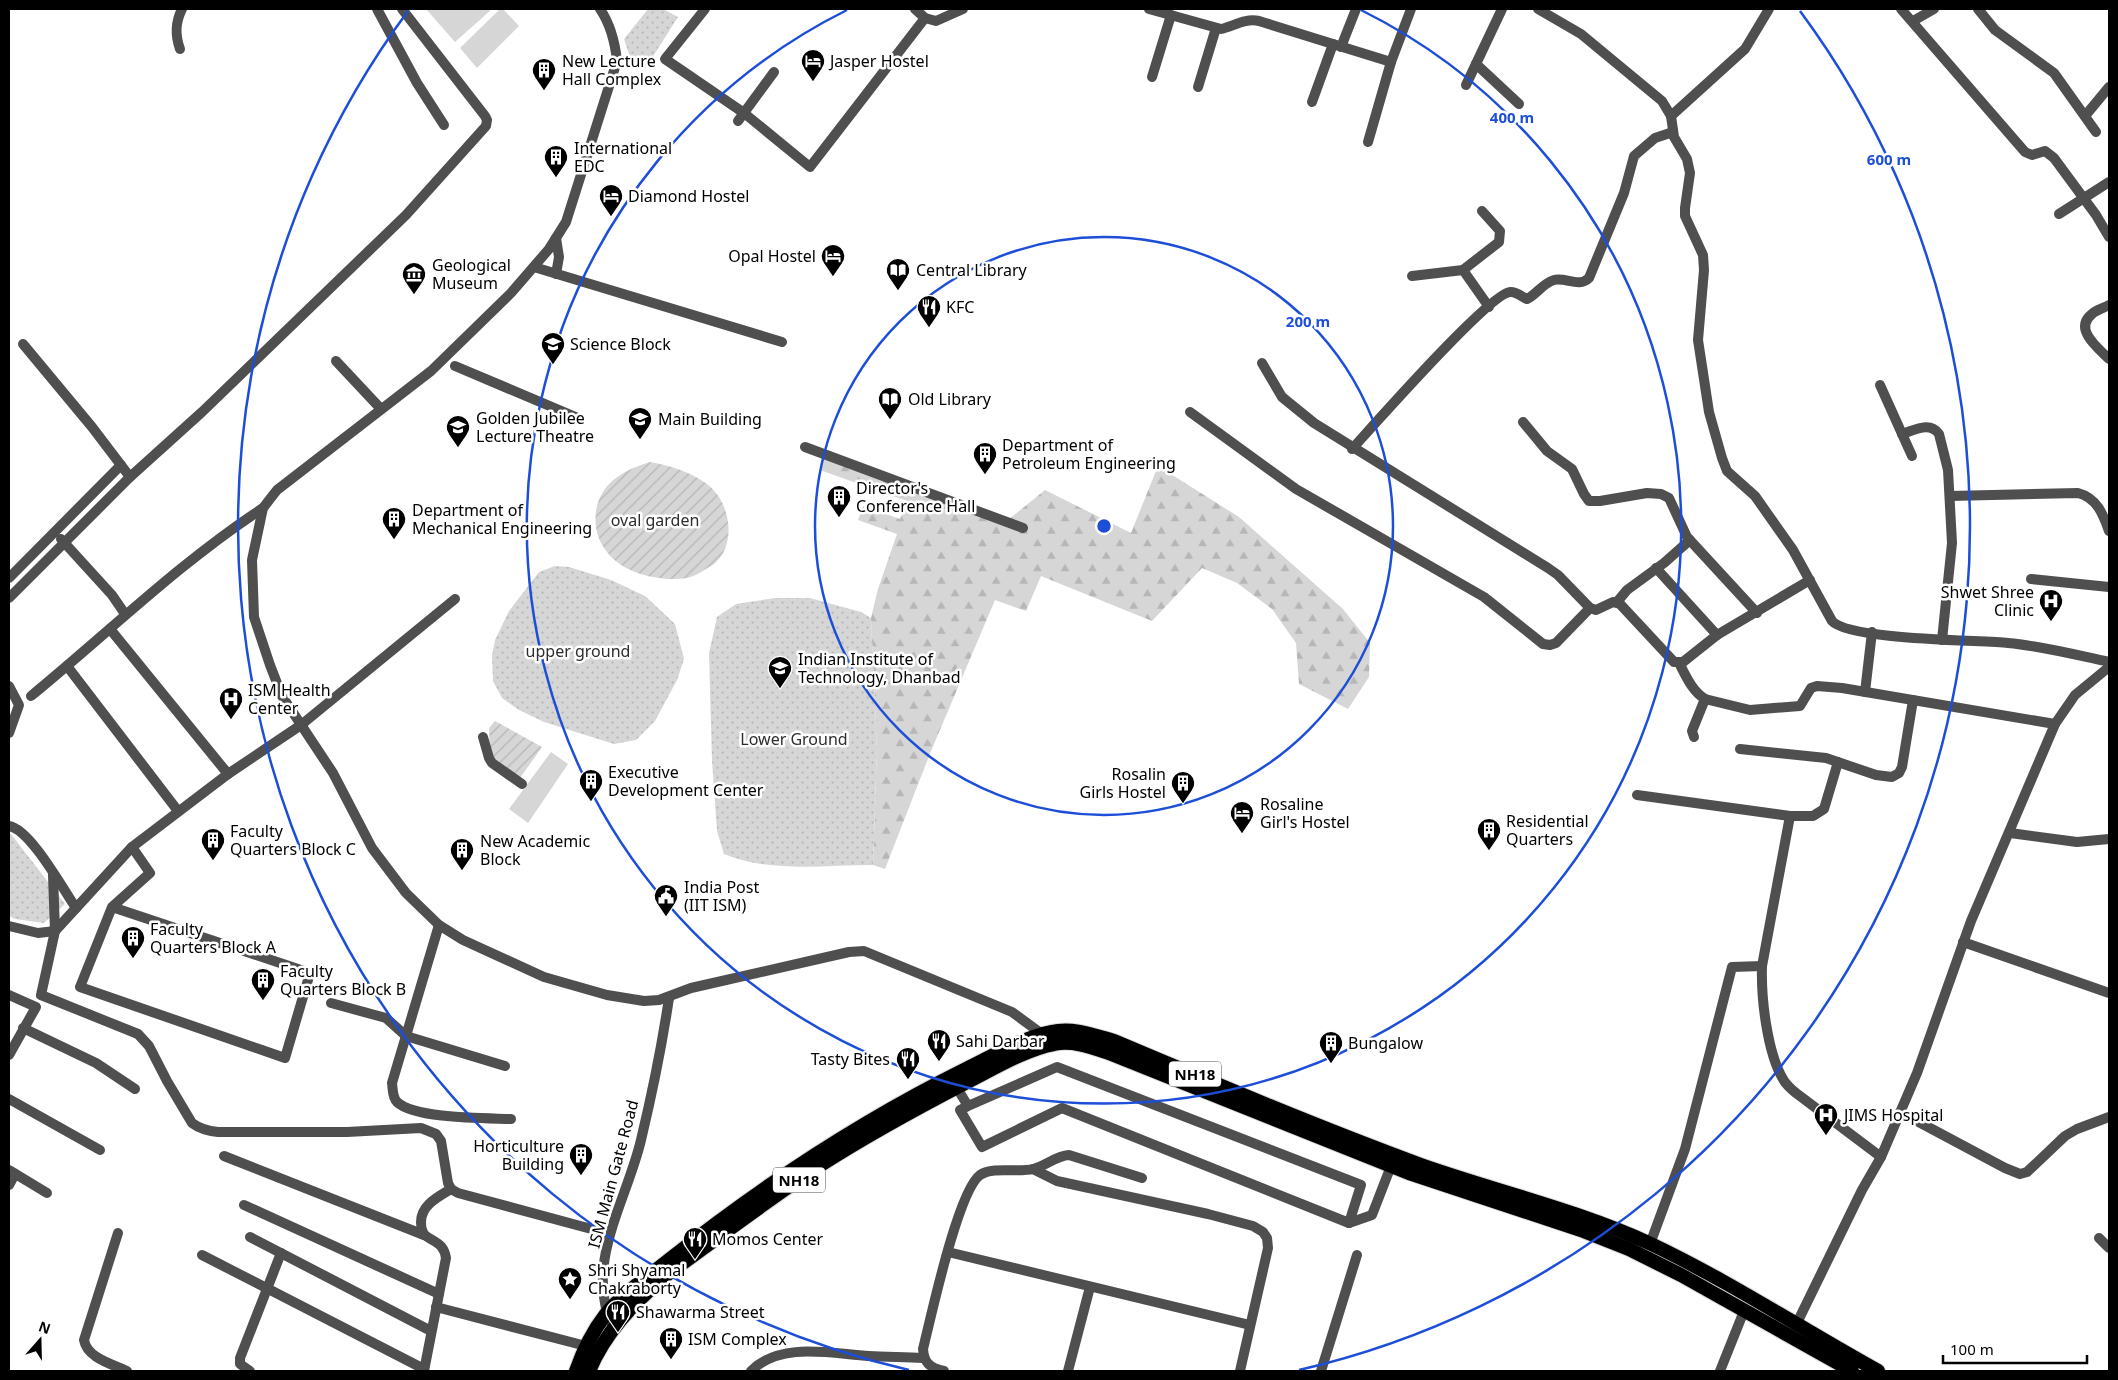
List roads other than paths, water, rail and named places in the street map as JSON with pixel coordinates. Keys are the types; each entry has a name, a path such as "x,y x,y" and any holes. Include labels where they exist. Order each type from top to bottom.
{"highway":[{"name":"NH18","path":"576,1371 586,1346 606,1314 634,1288 708,1230 798,1165 942,1081 1042,1034 1068,1030 1086,1032 1114,1041 1358,1141 1459,1178 1576,1214 1650,1244 1718,1280 1878,1371"},
{"name":"NH18","path":"589,1371 601,1343 635,1303 665,1276 794,1183 875,1132 957,1088 1037,1049 1052,1044 1076,1043 1140,1065 1391,1166 1615,1243 1651,1259 1852,1371"}],"street":[{"path":"180,50 176,37 176,25 182,9"},
{"path":"377,9 417,83 444,125"},
{"path":"9,598 130,478 202,412 406,215 486,126 487,120 485,116 402,9"},
{"path":"31,696 110,630 125,614 225,533 263,508 276,490 431,371 511,293 534,267 566,222 616,62 614,41 606,18 600,9"},
{"path":"705,9 665,59 810,167 925,18"},
{"path":"915,9 925,18 936,21 963,9"},
{"path":"1149,9 1216,28 1231,27 1244,21 1254,20 1390,62"},
{"path":"1312,102 1337,45 1356,9"},
{"path":"1368,142 1390,62 1411,9"},
{"path":"1466,85 1502,9"},
{"path":"1538,9 1581,34 1662,101 1671,116 1673,132 1687,159 1690,172 1684,208 1685,216 1703,255 1704,270 1698,340 1709,412 1722,458 1728,471 1755,496 1793,550 1836,625 1927,640 2009,643 2109,662"},
{"path":"1671,116 1745,49 1769,9"},
{"path":"1901,9 2025,152 2032,155 2047,152 2083,198 2109,237"},
{"path":"1913,21 1934,9"},
{"path":"1978,9 1995,30 2054,73 2096,132"},
{"path":"1152,77 1171,15"},
{"path":"1198,87 1216,28"},
{"path":"1476,64 1519,104"},
{"path":"741,117 774,72"},
{"path":"2085,116 2109,87"},
{"path":"1352,448 1474,319 1506,293 1510,292 1527,299 1554,280 1585,281 1589,278 1613,221 1634,156 1655,138 1673,132"},
{"path":"2059,214 2109,182"},
{"path":"1412,276 1463,270 1480,258 1500,238 1500,231 1482,211"},
{"path":"556,238 559,256 556,274"},
{"path":"534,267 782,342"},
{"path":"1463,270 1489,307"},
{"path":"2109,305 2092,314 2086,321 2085,327 2086,334 2091,341 2109,358"},
{"path":"23,344 130,478"},
{"path":"336,361 381,409"},
{"path":"1262,362 1282,397 1291,406 1332,436 1478,523 1548,568 1558,575 1590,608 1600,609 1613,602 1624,606 1661,649 1674,662 1679,663 1694,690 1705,699 1750,710 1767,710 1800,706 1811,688 1817,686 1865,692 2055,724"},
{"path":"455,366 578,418"},
{"path":"1880,385 1912,456"},
{"path":"1190,412 1296,489 1484,596 1543,644 1550,645 1556,643 1590,608"},
{"path":"1522,422 1547,450 1572,469 1589,500 1600,501 1647,493 1661,494 1672,502 1690,540 1757,613"},
{"path":"1902,434 1927,427 1936,430 1940,434 1948,470 1952,543 1942,640"},
{"path":"804,447 1023,528"},
{"path":"9,578 121,465"},
{"path":"1950,496 2078,493 2086,495 2094,501 2109,531"},
{"path":"263,508 252,560 254,617 282,696 333,773 372,848 406,893 439,925 463,940 544,977 607,995 644,1001 669,998 691,988 849,952 864,951 1012,1012 1042,1034"},
{"path":"55,532 112,595 125,614"},
{"path":"1617,602 1627,590 1690,540"},
{"path":"1656,568 1717,636"},
{"path":"2031,578 2109,587"},
{"path":"1679,663 1717,636 1810,580"},
{"path":"9,926 38,933 55,931 132,847 228,774 302,726 455,599"},
{"path":"110,630 228,774"},
{"path":"1865,692 1872,632"},
{"path":"67,666 178,811"},
{"path":"1796,1325 1862,1190 1881,1157 1917,1073 1963,942 2010,833 2020,803 2055,724 2074,695 2109,667"},
{"path":"9,686 19,705 9,733"},
{"path":"1694,737 1692,731 1705,699"},
{"path":"1740,749 1808,755 1838,762 1876,775 1892,777 1899,773 1902,767 1913,700"},
{"path":"483,737 492,763 522,784"},
{"path":"1637,795 1790,816 1813,816 1824,808 1838,762"},
{"path":"1790,816 1762,966 1761,984 1771,1050 1784,1081 1796,1093 1881,1157"},
{"path":"9,826 16,827 31,841 76,908"},
{"path":"2010,833 2077,842 2109,839"},
{"path":"112,907 310,973 285,1058 80,987 112,907 150,873 132,847"},
{"path":"53,875 55,931 41,995 138,1034 149,1046 192,1123 209,1131 227,1132 347,1132 421,1128 436,1134 441,1141 448,1183 451,1189 479,1200 610,1234"},
{"path":"439,925 392,1083 393,1095 396,1102 406,1107 436,1116 512,1118"},
{"path":"1963,942 2109,993"},
{"path":"1650,1244 1685,1149 1732,967 1762,966"},
{"path":"9,995 36,1007 9,1056"},
{"name":"ISM Main Gate Road","path":"613,1327 606,1314 602,1275 610,1234 641,1141 669,998"},
{"path":"331,1003 386,1018 406,1036 505,1066"},
{"path":"23,1028 96,1063 135,1089"},
{"path":"1349,1223 1361,1185 1057,1068 960,1110 982,1147 1062,1108 1349,1223 1372,1215 1391,1166"},
{"path":"957,1088 968,1106"},
{"path":"9,1099 100,1150"},
{"path":"1900,1112 2005,1168 2020,1174 2028,1172 2065,1136 2077,1129 2109,1117"},
{"path":"944,1371 928,1365 924,1358 923,1349 955,1225 974,1180 988,1172 1033,1170 1060,1156 1068,1155 1142,1178"},
{"path":"202,1255 424,1370 446,1258 445,1251 440,1244 424,1235 224,1156"},
{"path":"1033,1170 1057,1180 1227,1219 1263,1232 1267,1238 1268,1248 1240,1371"},
{"path":"9,1185 12,1172 47,1193"},
{"path":"424,1235 421,1228 421,1219 425,1209 451,1189"},
{"path":"244,1205 438,1294"},
{"path":"118,1232 84,1340 88,1351 127,1371"},
{"path":"250,1237 431,1331"},
{"path":"2100,1238 2109,1248"},
{"path":"948,1252 1250,1325"},
{"path":"250,1371 240,1364 240,1358 281,1253"},
{"path":"1321,1371 1357,1255"},
{"path":"1068,1371 1090,1287"},
{"path":"436,1307 586,1346"},
{"path":"1720,1371 1744,1310"},
{"path":"751,1371 767,1359 794,1353 924,1358"}],"place":[{"name":"Jasper Hostel","path":"813,82"},
{"name":"New Lecture Hall Complex","path":"544,91"},
{"name":"International EDC","path":"556,178"},
{"name":"Diamond Hostel","path":"611,217"},
{"name":"Opal Hostel","path":"833,277"},
{"name":"Central Library","path":"898,291"},
{"name":"Geological Museum","path":"414,295"},
{"name":"KFC","path":"929,328"},
{"name":"Science Block","path":"553,365"},
{"name":"Old Library","path":"890,420"},
{"name":"Main Building","path":"640,440"},
{"name":"Golden Jubilee Lecture Theatre","path":"458,448"},
{"name":"Department of Petroleum Engineering","path":"985,475"},
{"name":"Director's Conference Hall","path":"839,518"},
{"name":"Department of Mechanical Engineering","path":"394,540"},
{"name":"Shwet Shree Clinic","path":"2051,622"},
{"name":"Indian Institute of Technology, Dhanbad","path":"780,689"},
{"name":"ISM Health Center","path":"231,720"},
{"name":"Executive Development Center","path":"591,802"},
{"name":"Rosalin Girls Hostel","path":"1183,804"},
{"name":"Rosaline Girl's Hostel","path":"1242,834"},
{"name":"Residential Quarters","path":"1489,851"},
{"name":"Faculty Quarters Block C","path":"213,861"},
{"name":"New Academic Block","path":"462,871"},
{"name":"India Post (IIT ISM)","path":"666,917"},
{"name":"Faculty Quarters Block A","path":"133,959"},
{"name":"Faculty Quarters Block B","path":"263,1001"},
{"name":"Sahi Darbar","path":"939,1062"},
{"name":"Bungalow","path":"1331,1064"},
{"name":"Tasty Bites","path":"908,1080"},
{"name":"JIMS Hospital","path":"1826,1136"},
{"name":"Horticulture Building","path":"581,1176"},
{"name":"Momos Center","path":"695,1260"},
{"name":"Shri Shyamal Chakraborty","path":"570,1300"},
{"name":"Shawarma Street","path":"618,1333"},
{"name":"ISM Complex","path":"671,1360"}],"park label":[{"name":"oval garden","path":"655,520"},
{"name":"upper ground","path":"578,651"},
{"name":"Lower Ground","path":"794,739"}]}
